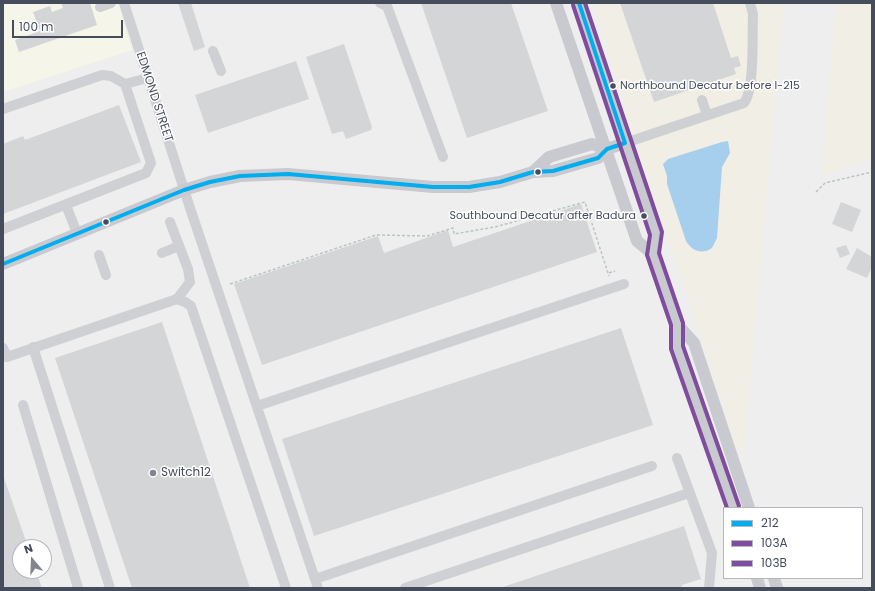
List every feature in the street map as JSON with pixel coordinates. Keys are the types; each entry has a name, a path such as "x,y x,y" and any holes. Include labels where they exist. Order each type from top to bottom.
{"main road":[{"path":"556,3 637,241 653,254"},
{"path":"579,3 656,234 653,254 677,324 677,347 733,507"},
{"path":"3,264 184,190 210,182 240,176 288,174 433,187 470,187 500,182 533,172 553,171 598,158 606,149 625,143"},
{"path":"677,324 694,343 749,507"}],"street":[{"path":"100,7 111,3"},
{"name":"EDMOND STREET","path":"124,3 184,190 317,583"},
{"path":"380,3 386,6 443,158"},
{"path":"625,143 744,103 748,98 753,14 750,3"},
{"path":"213,51 221,71"},
{"path":"3,109 102,75 111,76 124,84 152,163 146,173 3,230"},
{"path":"124,84 148,78"},
{"path":"702,100 708,115"},
{"path":"66,205 77,233"},
{"path":"3,348 7,357 177,299 190,282 188,269 170,222"},
{"path":"162,252 179,246"},
{"path":"98,255 106,275"},
{"path":"257,406 624,284"},
{"path":"177,299 191,306 286,588"},
{"path":"34,347 110,588"},
{"path":"23,405 78,588"},
{"path":"677,458 712,553 710,588"},
{"path":"317,583 652,466"},
{"path":"405,588 689,493"}],"path":[{"path":"816,192 825,183 872,172"},
{"path":"230,284 376,235 427,236 453,228 454,234 476,231 585,202 609,276"},
{"path":"608,274 615,272"}],"shaded area":[{"path":"3,3 118,3 132,50 3,92"}],"sand":[{"path":"593,3 784,3 743,463 629,124"},
{"path":"836,3 872,3 872,159 822,176"}],"water":[{"path":"728,141 730,153 722,167 717,238 712,248 705,251 698,251 691,247 686,241 667,184 667,176 663,164 668,159"}],"building":[{"path":"61,3 90,3 97,25 19,52 15,40 40,31 33,12 50,6 52,12 63,8"},
{"path":"178,3 191,3 205,47 194,51"},
{"path":"421,3 511,3 548,111 467,138"},
{"path":"620,3 713,3 731,58 738,56 741,66 734,68 736,74 654,102"},
{"path":"344,44 372,127 371,130 346,139 343,131 332,134 306,57"},
{"path":"296,61 309,99 208,133 195,95"},
{"path":"119,105 141,162 3,214 3,144 23,136 25,140"},
{"path":"841,202 861,210 852,232 832,224"},
{"path":"581,204 597,252 262,365 234,284 378,236 384,253 448,230 453,247"},
{"path":"846,245 850,254 840,258 836,248"},
{"path":"857,248 872,257 872,267 867,278 846,269"},
{"name":"Switch12","path":"162,322 250,588 132,588 55,358"},
{"path":"621,328 653,425 314,536 282,439"},
{"path":"3,475 25,539 12,539 12,579 39,579 42,588 3,588"},
{"path":"684,526 701,579 682,585 682,588 500,588"}],"transit line":[{"name":"212","path":"3,264 184,190 210,182 240,176 288,174 433,187 469,187 500,182 533,172 553,171 598,158 607,149 625,143 579,3"},
{"name":"103B","path":"585,3 662,232 659,253 683,323 683,346 739,506"},
{"name":"103A","path":"573,5 650,235 647,255 671,325 671,349 727,507"}],"place":[{"name":"Northbound Decatur before I-215","path":"613,86"},
{"name":"Southbound Decatur after Badura","path":"644,216"},
{"name":"Switch12","path":"153,473"}]}
